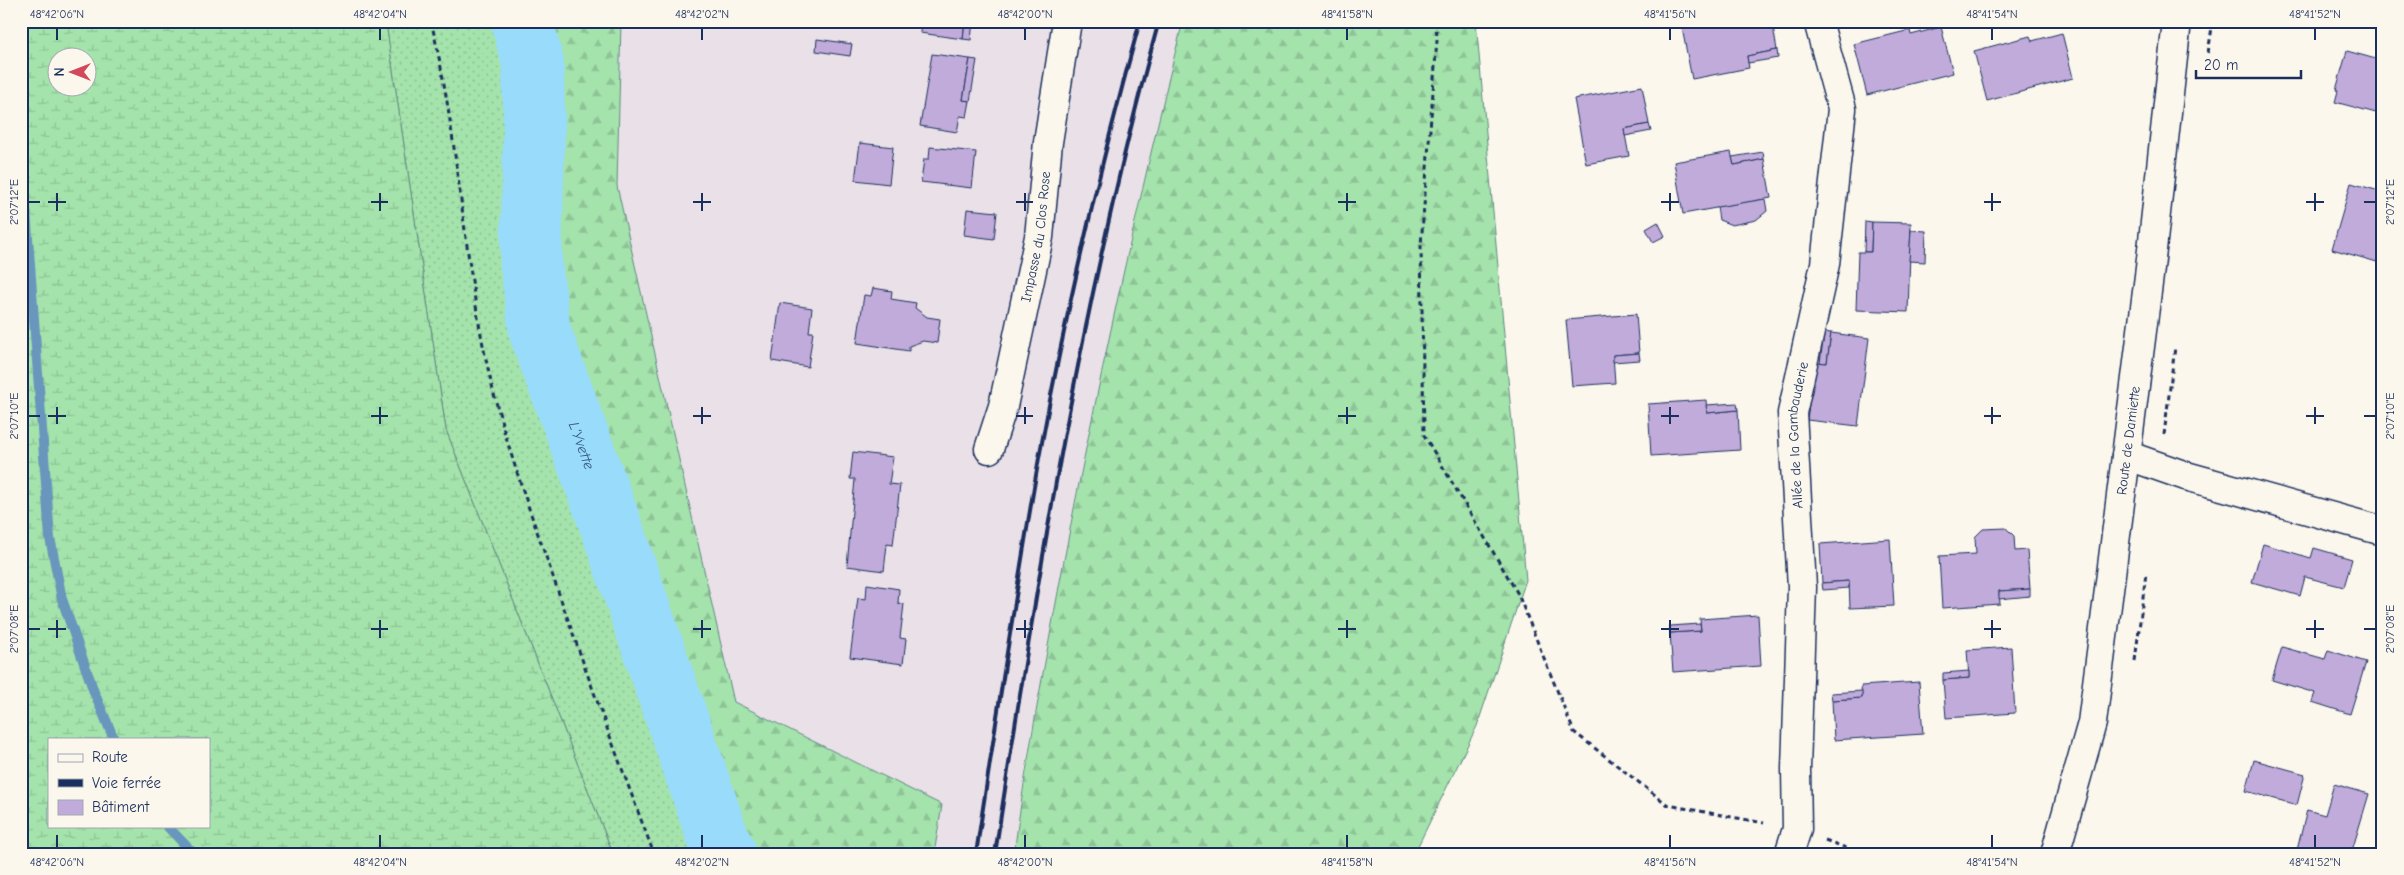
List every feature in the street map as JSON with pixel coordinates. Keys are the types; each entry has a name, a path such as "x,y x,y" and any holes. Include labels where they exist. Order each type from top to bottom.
{"street":[{"name":"Impasse du Clos Rose","path":"989,449 1003,406 1039,237 1048,142 1067,21"},
{"name":"Allée de la Gambauderie","path":"1793,842 1802,588 1792,413 1825,264 1842,109 1818,21"},
{"name":"Route de Damiette","path":"2055,854 2092,723 2150,268 2177,21"},
{"path":"2126,455 2186,476 2383,532"}],"path":[{"path":"431,21 441,61 457,161 471,282 495,398 528,506 583,663 654,854"},
{"path":"1436,21 1438,40 1421,245 1424,435 1518,594 1574,732 1668,805 1793,842 1862,854"}],"shaded area":[{"path":"621,21 1183,21 1134,222 1076,496 1026,764 1014,854 934,854 941,805 734,702 617,186"}],"green space":[{"path":"21,21 383,21 387,30 446,430 613,854 21,854"},
{"path":"383,21 522,21 523,23 533,64 540,332 614,534 720,844 726,854 613,854 446,430 387,30"},
{"path":"522,21 621,21 617,186 734,702 942,805 934,854 727,854 720,844 614,534 540,332 531,265 533,64"},
{"path":"1183,21 1476,21 1526,580 1477,726 1414,854 1014,854 1036,714 1088,437 1133,228"}],"building":[{"path":"921,21 965,21 963,39 920,33"},
{"path":"965,21 973,21 971,40 963,39"},
{"path":"1720,21 1772,21 1777,50 1747,56 1749,68 1692,79 1682,28"},
{"path":"1941,27 1953,73 1867,95 1854,44 1910,30 1911,35"},
{"path":"2062,33 2073,78 1987,101 1974,51 2030,36 2032,41"},
{"path":"817,39 852,44 850,56 816,51"},
{"path":"1777,50 1778,58 1748,63 1747,56"},
{"path":"2347,51 2383,61 2383,104 2379,102 2376,113 2335,102 2338,91 2336,90"},
{"path":"932,54 970,59 963,100 970,101 967,117 960,116 957,132 920,126"},
{"path":"970,59 977,60 970,101 963,100"},
{"path":"1642,86 1649,124 1624,129 1629,156 1586,164 1574,99"},
{"path":"1649,124 1651,131 1625,136 1624,129"},
{"path":"860,143 893,147 889,184 855,180"},
{"path":"930,147 976,152 972,188 921,182 924,159 929,159"},
{"path":"1731,152 1734,165 1764,159 1771,198 1683,214 1674,162"},
{"path":"1763,152 1764,159 1734,165 1732,157"},
{"path":"2351,183 2383,192 2383,242 2377,262 2332,249"},
{"path":"1765,199 1767,211 1756,220 1732,225 1719,220 1717,207"},
{"path":"967,209 997,212 994,239 964,235"},
{"path":"1865,221 1872,222 1871,252 1864,252"},
{"path":"1658,222 1665,236 1653,242 1646,229"},
{"path":"1872,222 1911,223 1908,312 1856,310 1858,252 1871,252"},
{"path":"1911,230 1926,231 1925,262 1909,261"},
{"path":"873,288 892,291 891,299 916,303 915,308 927,317 940,319 937,343 923,341 909,346 909,351 857,343 864,295 871,296"},
{"path":"780,303 812,308 809,332 813,332 808,367 772,361"},
{"path":"1636,314 1639,353 1613,355 1615,383 1572,386 1566,320"},
{"path":"1824,332 1831,333 1827,363 1820,363"},
{"path":"1831,333 1869,338 1858,426 1807,420 1814,362 1827,363"},
{"path":"1639,353 1640,360 1613,362 1613,355"},
{"path":"1706,400 1707,413 1738,410 1740,450 1651,456 1648,404"},
{"path":"1737,403 1738,410 1707,413 1706,405"},
{"path":"853,452 893,457 889,484 900,485 893,545 887,544 884,571 847,566 855,479 850,479"},
{"path":"2006,528 2014,536 2015,551 2027,550 2030,589 1999,591 2000,604 1942,608 1939,556 1976,554 1975,537 1983,529"},
{"path":"1890,539 1894,606 1850,608 1849,581 1822,583 1820,544"},
{"path":"2263,544 2311,558 2314,548 2352,559 2344,587 2305,577 2300,596 2252,582"},
{"path":"1849,581 1849,588 1823,590 1822,583"},
{"path":"867,584 899,589 898,603 904,604 900,638 906,639 903,664 850,657 858,598 866,599"},
{"path":"2030,589 2030,596 1999,599 1999,591"},
{"path":"1758,615 1761,666 1673,672 1670,633 1701,631 1700,619"},
{"path":"1700,624 1701,631 1670,633 1670,626"},
{"path":"2011,647 2015,713 1946,718 1943,680 1969,678 1967,650"},
{"path":"2282,647 2325,659 2328,650 2366,662 2350,714 2312,702 2315,693 2272,680"},
{"path":"1969,671 1969,678 1943,680 1943,673"},
{"path":"1919,682 1923,734 1834,740 1832,700 1862,698 1861,686"},
{"path":"1862,691 1862,698 1832,700 1831,693"},
{"path":"2254,760 2305,774 2297,805 2246,791"},
{"path":"2334,784 2369,794 2351,854 2296,854 2307,810 2325,815"}],"waterway":[{"name":"L'Yvette","path":"522,21 533,64 534,124 531,265 540,332 614,534 720,844 726,854"},
{"path":"21,142 50,538 62,599 94,692 114,738"},
{"path":"169,828 194,854"}],"railway":[{"path":"976,854 1022,557 1049,403 1085,238 1111,129 1140,21"},
{"path":"995,854 1046,539 1085,331 1107,227 1159,21"}]}
